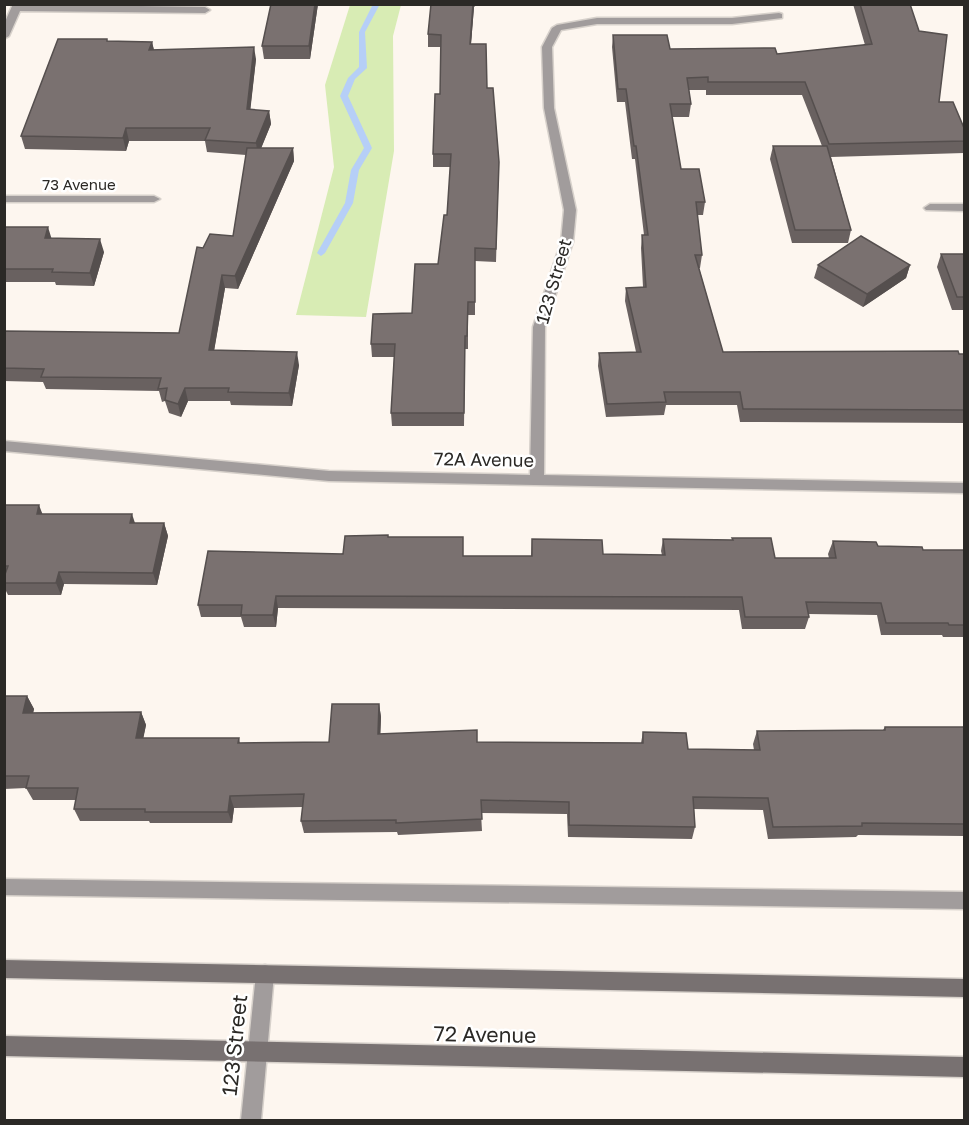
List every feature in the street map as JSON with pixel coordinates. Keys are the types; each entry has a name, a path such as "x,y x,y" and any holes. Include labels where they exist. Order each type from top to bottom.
{"main road":[{"path":"4,969 964,988"},
{"name":"72 Avenue","path":"4,1046 964,1067"}],"street":[{"path":"4,36 17,6 206,10"},
{"name":"123 Street","path":"537,480 539,327 567,242 570,210 549,108 547,47 552,24 597,21 732,21 778,16"},
{"name":"73 Avenue","path":"4,199 154,199"},
{"path":"930,208 964,207"},
{"name":"72A Avenue","path":"4,446 329,476 964,488"},
{"path":"4,887 964,901"},
{"name":"123 Street","path":"251,1120 265,974"}],"green space":[{"path":"350,5 401,5 393,36 394,151 366,317 296,315 334,167 325,85"}],"building":[{"path":"271,4 315,4 309,46 262,46"},
{"path":"431,4 473,4 470,44 486,44 487,88 493,88 499,162 496,249 475,248 475,302 468,302 467,336 465,336 464,413 391,413 395,344 371,344 373,314 412,313 415,264 438,264 444,215 447,215 451,154 433,154 435,94 440,94 441,35 428,34"},
{"path":"860,4 910,4 919,31 947,35 939,102 953,102 964,128 964,141 829,144 805,82 708,82 708,77 687,78 691,104 670,104 681,169 699,169 705,202 696,202 702,255 695,255 723,352 958,351 959,354 964,354 964,410 743,409 740,392 664,392 666,402 607,404 599,353 641,352 626,288 646,287 642,235 648,235 626,89 618,89 613,35 667,35 670,49 775,48 777,54 872,44"},
{"path":"58,39 152,42 149,50 254,47 247,109 269,111 256,143 205,140 210,128 126,128 123,138 21,136"},
{"path":"773,146 827,146 851,230 795,230"},
{"path":"247,148 293,148 235,276 222,275 209,350 297,352 289,393 228,392 229,388 185,388 178,404 165,400 167,388 158,389 161,378 41,377 44,369 4,368 4,331 179,333 197,247 203,248 210,234 233,236"},
{"path":"4,227 48,227 45,238 100,239 90,273 52,272 53,269 4,269"},
{"path":"861,236 910,265 867,294 818,265"},
{"path":"941,254 964,254 964,297 957,297"},
{"path":"4,505 39,505 37,514 132,514 130,523 164,523 153,573 59,572 56,583 4,583 8,566 4,566"},
{"path":"388,535 388,537 463,537 463,556 532,556 532,539 602,540 603,554 665,555 663,539 733,540 732,538 771,538 775,558 836,558 833,541 876,542 878,546 922,547 923,550 964,550 964,625 886,623 881,603 806,602 809,617 745,617 742,597 276,596 273,615 241,615 242,605 198,605 208,551 343,554 345,536"},
{"path":"4,696 27,696 23,713 141,712 136,738 239,738 238,743 329,742 332,704 379,704 378,734 477,730 477,742 643,743 643,732 686,733 688,749 760,750 757,731 964,727 964,824 862,823 862,826 773,827 768,798 693,797 695,827 569,825 569,802 481,800 482,819 396,823 396,820 301,821 304,794 230,796 228,812 74,809 78,788 26,788 29,776 4,776"}],"waterway":[{"path":"321,253 349,203 355,170 368,148 344,96 352,78 363,68 362,32 377,4"}]}
